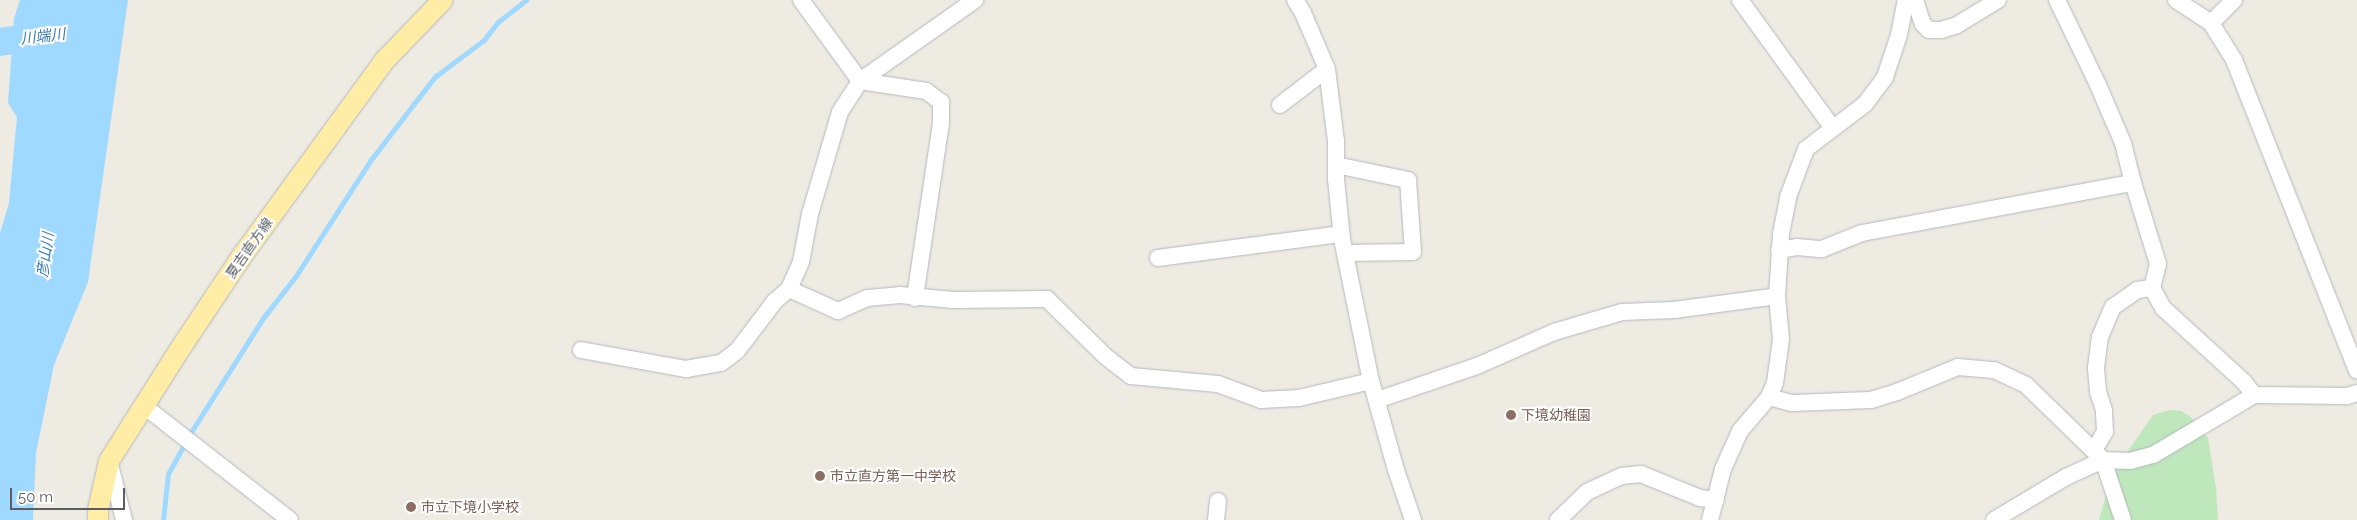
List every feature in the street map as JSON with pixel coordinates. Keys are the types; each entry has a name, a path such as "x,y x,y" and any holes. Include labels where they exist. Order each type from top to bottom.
{"main road":[{"name":"夏吉直方線","path":"98,520 98,510 109,461 242,256 385,60 443,0"}],"street":[{"path":"801,0 860,81 926,91 941,102 941,123 915,298"},
{"path":"581,350 686,369 721,364 737,352 775,301 789,289 801,262 810,214 840,112 860,81 975,0"},
{"path":"1295,0 1303,12 1326,69 1336,141 1341,234 1371,381 1396,470 1413,520"},
{"path":"1740,0 1832,127"},
{"path":"1710,520 1723,469 1740,432 1768,397 1776,383 1781,339 1777,296 1780,250 1788,197 1806,149 1832,127 1865,104 1885,77 1900,35 1906,0"},
{"path":"1915,0 1924,24 1929,30 1941,30 1957,25 1998,0"},
{"path":"2057,0 2098,84 2123,143 2133,183 2158,264 2152,288 2163,308 2244,382 2254,395"},
{"path":"2176,0 2212,23 2242,78 2357,371"},
{"path":"2212,23 2234,0"},
{"path":"1280,105 1326,69"},
{"path":"1336,165 1408,180 1413,252 1345,253"},
{"path":"1780,250 1797,247 1822,249 1862,233 2133,183"},
{"path":"1158,258 1341,234"},
{"path":"1994,520 2066,478 2098,455 2105,432 2104,410 2098,391 2096,368 2100,337 2113,307 2137,290 2152,288"},
{"path":"789,289 838,311 867,298 900,295 915,298 953,300 1047,299 1105,356 1131,376 1218,384 1261,400 1299,398 1371,381"},
{"path":"1377,400 1477,366 1554,332 1622,312 1674,310 1777,296"},
{"path":"1768,397 1792,403 1871,400 1897,392 1958,367 1994,370 2026,385 2098,455 2123,520"},
{"path":"2098,455 2130,461 2153,455 2254,395 2347,396 2357,393"},
{"path":"144,406 290,520"},
{"path":"109,461 124,520"},
{"path":"1558,520 1587,492 1622,476 1641,474 1700,498 1716,500"},
{"path":"1216,520 1218,501"}],"green space":[{"path":"2170,410 2181,411 2191,417 2208,438 2216,488 2218,520 2099,520 2112,474 2153,415"}],"water":[{"name":"彦山川","path":"20,0 128,0 88,282 54,365 36,453 33,520 0,520 0,233 9,203 17,117 8,103 14,18"}],"waterway":[{"path":"188,437 264,317 296,276 370,161 413,105 436,76 484,40 498,22 526,0"},
{"name":"川端川","path":"0,42 51,35"},
{"path":"163,520 168,474 185,443"}],"place":[{"name":"下境幼稚園","path":"1511,415"},
{"name":"市立直方第一中学校","path":"820,476"},
{"name":"市立下境小学校","path":"411,507"}]}
